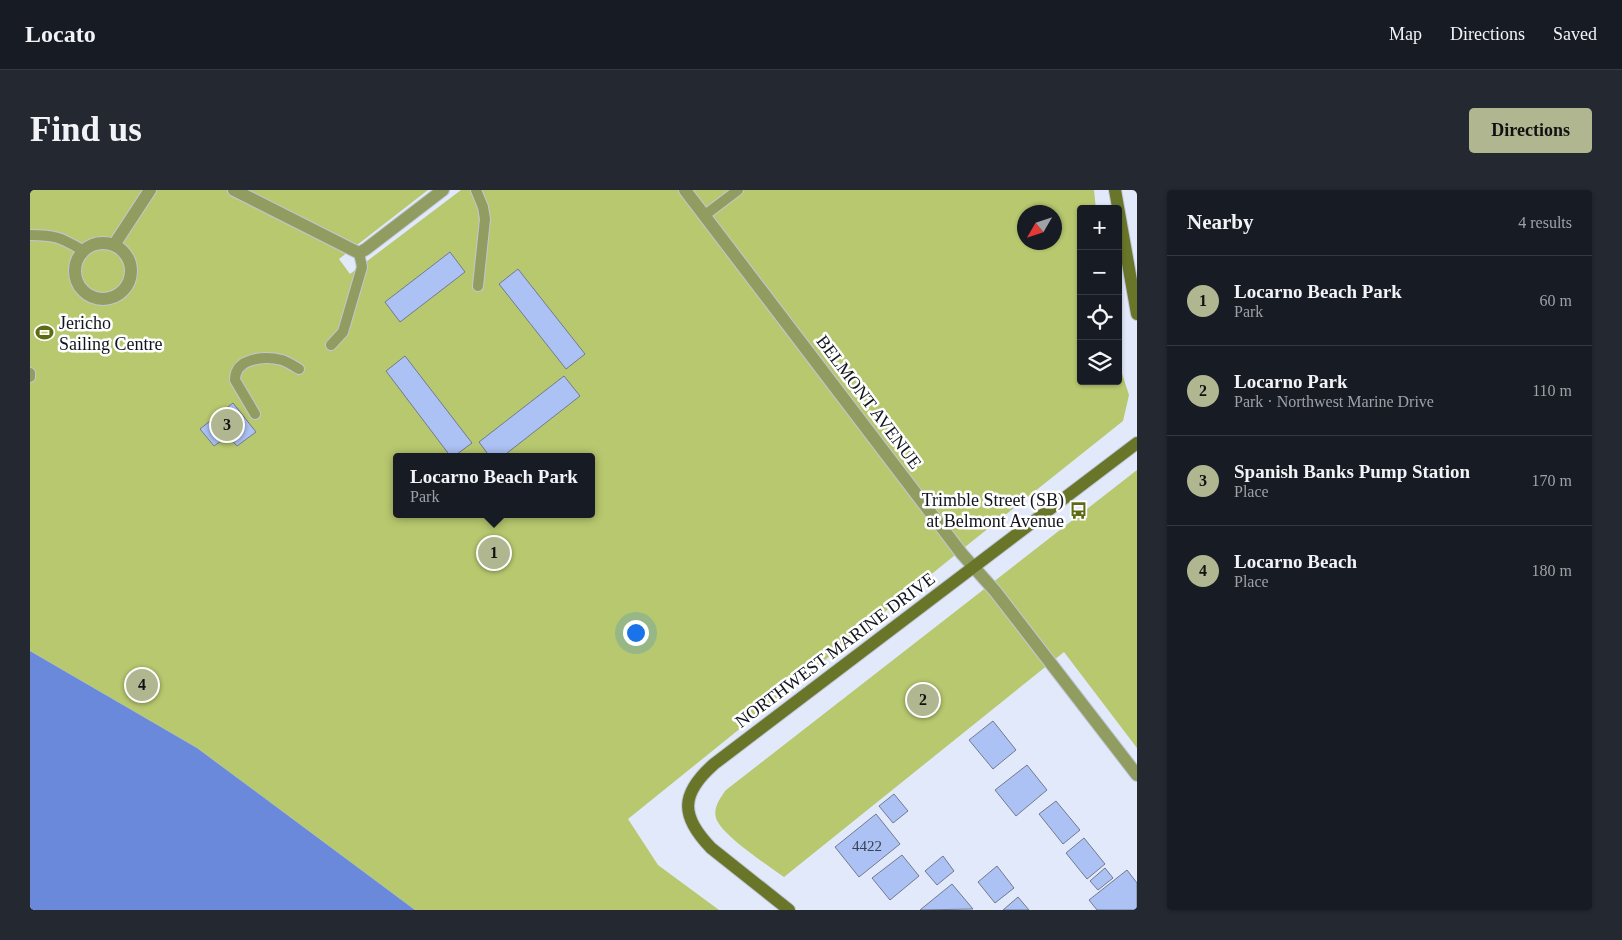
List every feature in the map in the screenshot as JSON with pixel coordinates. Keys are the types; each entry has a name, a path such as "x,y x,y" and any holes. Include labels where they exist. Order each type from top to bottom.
{"street":[{"path":"114,246 150,190"},
{"path":"234,190 359,253 443,190"},
{"name":"BELMONT AVENUE","path":"686,190 962,554 1007,606 1137,775"},
{"path":"1115,190 1137,314"},
{"path":"98,244 114,246 122,251 128,258 131,267 131,277 121,293 113,298 104,300 94,298 86,293 76,277 78,259 84,251 98,244"},
{"name":"NORTHWEST MARINE DRIVE","path":"789,910 701,838 693,826 687,810 690,795 696,783 714,764 1137,443"}],"lane":[{"path":"476,190 483,207 485,219 478,286"},
{"path":"705,215 738,190"},
{"path":"30,235 50,235 62,238 84,251"},
{"path":"331,345 343,332 362,267 359,253"},
{"path":"255,414 235,380 235,374 241,365 256,359 268,358 283,360 300,369"}],"green space":[{"path":"30,190 428,190 339,259 350,274 461,190 1094,190 1096,205 1077,205 1077,385 1122,385 1122,373 1129,395 1123,421 628,819 658,865 719,910 415,910 197,748 30,651"},
{"path":"1137,470 1137,748 1064,652 784,877 736,841 720,825 715,811 719,800 726,790"}],"water":[{"path":"30,651 197,748 415,910 30,910"}],"building":[{"path":"450,252 465,272 400,322 385,302"},
{"path":"518,269 585,354 566,369 499,284"},
{"path":"405,356 472,443 458,453 448,453 386,371"},
{"path":"564,376 580,396 507,453 487,453 479,442"},
{"path":"233,403 256,432 237,446 228,436 214,446 200,429"},
{"path":"993,721 1016,750 993,769 969,740"},
{"path":"1027,765 1047,790 1016,816 995,790"},
{"path":"894,794 908,811 893,823 879,806"},
{"path":"1056,801 1080,830 1063,844 1039,814"},
{"path":"876,814 900,844 859,877 835,847"},
{"path":"1084,838 1105,864 1087,879 1066,853"},
{"path":"902,855 919,876 890,900 872,878"},
{"path":"943,856 954,871 937,885 925,871"},
{"path":"997,866 1014,888 995,903 978,882"},
{"path":"1105,868 1113,878 1098,890 1090,881"},
{"path":"1127,870 1137,883 1137,908 1134,910 1097,910 1089,900"},
{"path":"952,884 973,909 920,910"},
{"path":"1018,897 1029,910 1003,910"}],"place":[{"name":"Jericho Sailing Centre","path":"45,333"},
{"name":"Spanish Banks Pump Station","path":"227,425"},
{"name":"Trimble Street (SB) at Belmont Avenue","path":"1078,510"},
{"name":"Locarno Beach Park","path":"494,553"},
{"name":"Locarno Beach","path":"142,685"},
{"name":"Locarno Park","path":"923,700"}]}
